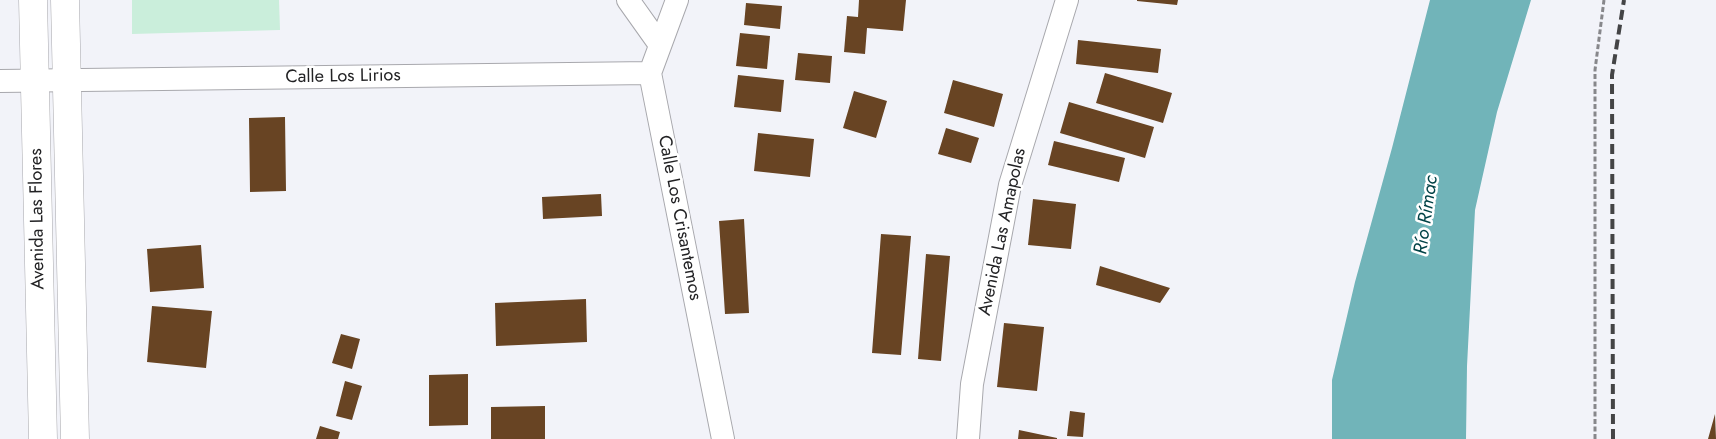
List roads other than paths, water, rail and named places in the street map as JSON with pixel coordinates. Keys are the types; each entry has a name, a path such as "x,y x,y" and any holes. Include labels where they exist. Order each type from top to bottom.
{"highway":[{"name":"Avenida Las Flores","path":"33,0 44,439"},
{"name":"Avenida Las Flores","path":"66,0 74,439"}],"street":[{"path":"628,0 660,45"},
{"path":"650,73 677,0"},
{"name":"Avenida Las Amapolas","path":"968,439 972,384 1010,185 1067,0"},
{"name":"Calle Los Lirios","path":"0,81 650,73"},
{"name":"Calle Los Crisantemos","path":"650,73 723,439"}],"water":[{"name":"Río Rímac","path":"1430,0 1531,0 1497,112 1475,210 1467,366 1466,439 1332,439 1332,380 1355,282"}],"railway":[{"path":"1613,439 1612,75 1624,0"}]}
